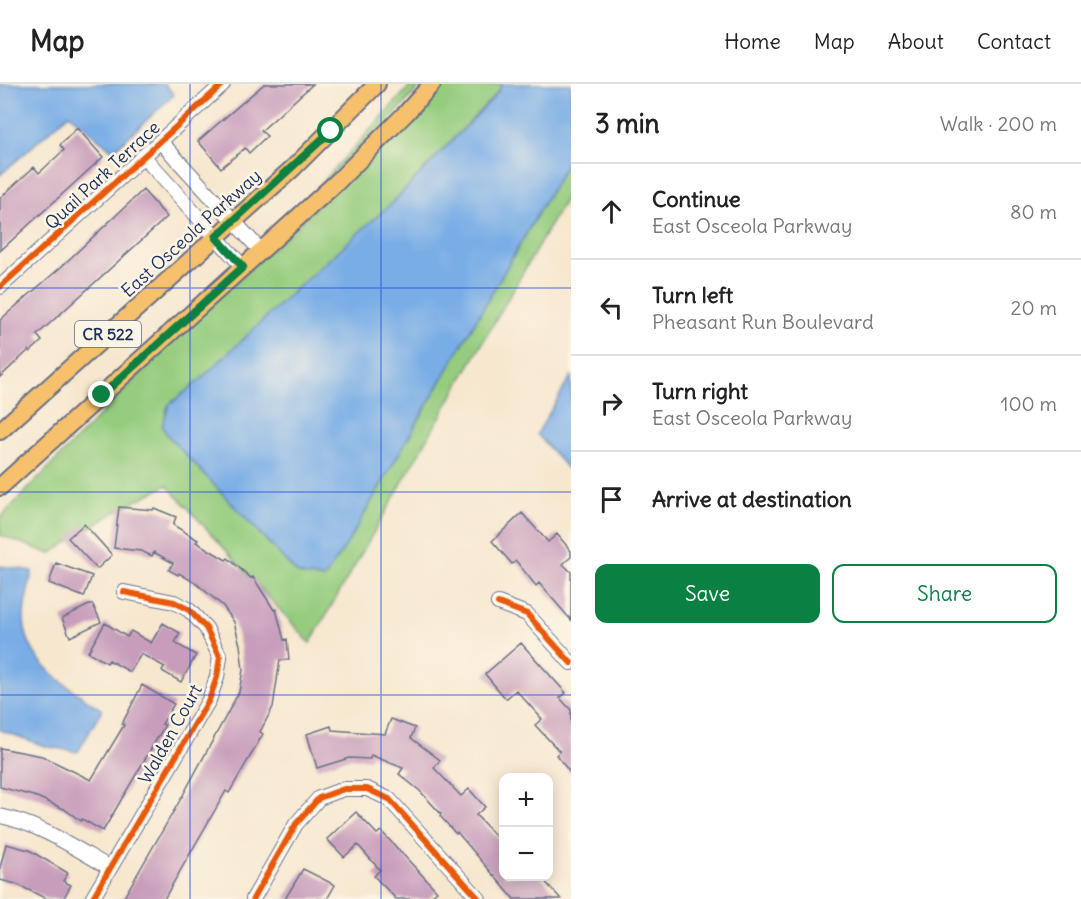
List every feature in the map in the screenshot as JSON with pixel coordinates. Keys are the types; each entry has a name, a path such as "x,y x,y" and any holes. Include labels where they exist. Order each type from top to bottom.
{"main road":[{"name":"East Osceola Parkway","path":"0,431 292,168 377,84"},
{"name":"CR 522","path":"0,487 337,182 432,84"}],"street":[{"name":"Quail Park Terrace","path":"0,287 223,84"},
{"path":"160,141 261,251"},
{"path":"144,156 243,267"},
{"name":"Walden Court","path":"92,899 209,700 217,677 220,657 206,628 189,610 174,602 124,592"},
{"path":"498,603 527,614 571,663"},
{"path":"253,899 296,824 319,798 344,789 367,789 389,800 479,899"},
{"path":"0,816 49,833 110,868"}],"green space":[{"path":"412,84 422,84 401,108 305,201"},
{"path":"442,84 503,84 393,202 297,288 200,380 168,405 162,427 298,574 348,542 571,156 571,189 310,643 167,485 118,510 50,554 0,535 0,518 170,343 412,118"}],"water":[{"path":"0,84 165,84 174,95 113,151 69,114 0,175"},
{"path":"503,84 571,84 571,156 348,542 324,579 298,574 170,438 162,427 169,405 200,380 297,288 393,202 494,97"},
{"path":"571,376 571,473 537,434"},
{"path":"0,566 32,571 24,617 26,633 32,648 40,661 63,683 102,710 78,752 44,746 0,730"}],"building":[{"path":"264,84 313,84 261,131 267,136 249,153 245,148 221,168 198,141"},
{"path":"77,128 103,157 0,251 0,198 34,167 39,173 64,150 60,145"},
{"path":"143,190 167,217 37,335 42,341 0,377 0,320 61,267"},
{"path":"119,507 153,510 154,508 176,517 173,525 226,560 228,558 251,578 253,577 274,610 276,609 284,640 287,639 289,660 280,660 273,707 260,732 263,734 229,793 226,791 164,899 123,899 239,692 243,670 234,622 223,606 197,584 169,570 173,563 154,552 152,556 141,551 114,548"},
{"path":"522,513 548,542 557,534 571,551 571,557 563,564 571,572 571,620 539,583 536,586 516,561 512,564 492,541"},
{"path":"84,524 112,555 97,569 68,538"},
{"path":"56,563 92,576 84,597 49,583"},
{"path":"93,605 101,622 70,637 62,618"},
{"path":"105,623 127,637 131,631 151,643 163,623 180,633 175,643 196,655 181,682 162,671 165,667 141,654 130,672 109,660 107,663 88,652"},
{"path":"521,643 566,693 560,698 571,710 571,774 556,755 560,752 535,725 542,719 516,690 506,699 485,674"},
{"path":"142,685 174,704 162,724 165,725 103,831 37,797 0,787 0,748 42,756 91,780 124,725 122,724"},
{"path":"391,719 415,728 411,738 440,760 434,768 461,796 469,789 485,807 476,815 499,840 499,881 545,881 561,899 514,899 420,791 399,774 403,768 371,755 370,759 349,758 317,768 307,734 331,726 332,730 385,734"},
{"path":"356,812 377,834 381,831 437,891 428,899 396,899 374,876 380,870 358,845 344,857 327,839"},
{"path":"6,844 29,850 68,873 63,881 71,885 63,899 47,899 16,884 0,880 0,868"},
{"path":"303,869 335,885 327,899 285,899"}],"cycle path":[{"path":"0,287 223,84"},
{"path":"92,899 209,700 217,677 220,657 206,628 189,610 174,602 124,592"},
{"path":"498,603 527,614 571,663"},
{"path":"253,899 296,824 319,798 344,789 367,789 389,799 479,899"}],"route":[{"path":"102,395 243,267 216,237 331,131"}]}
